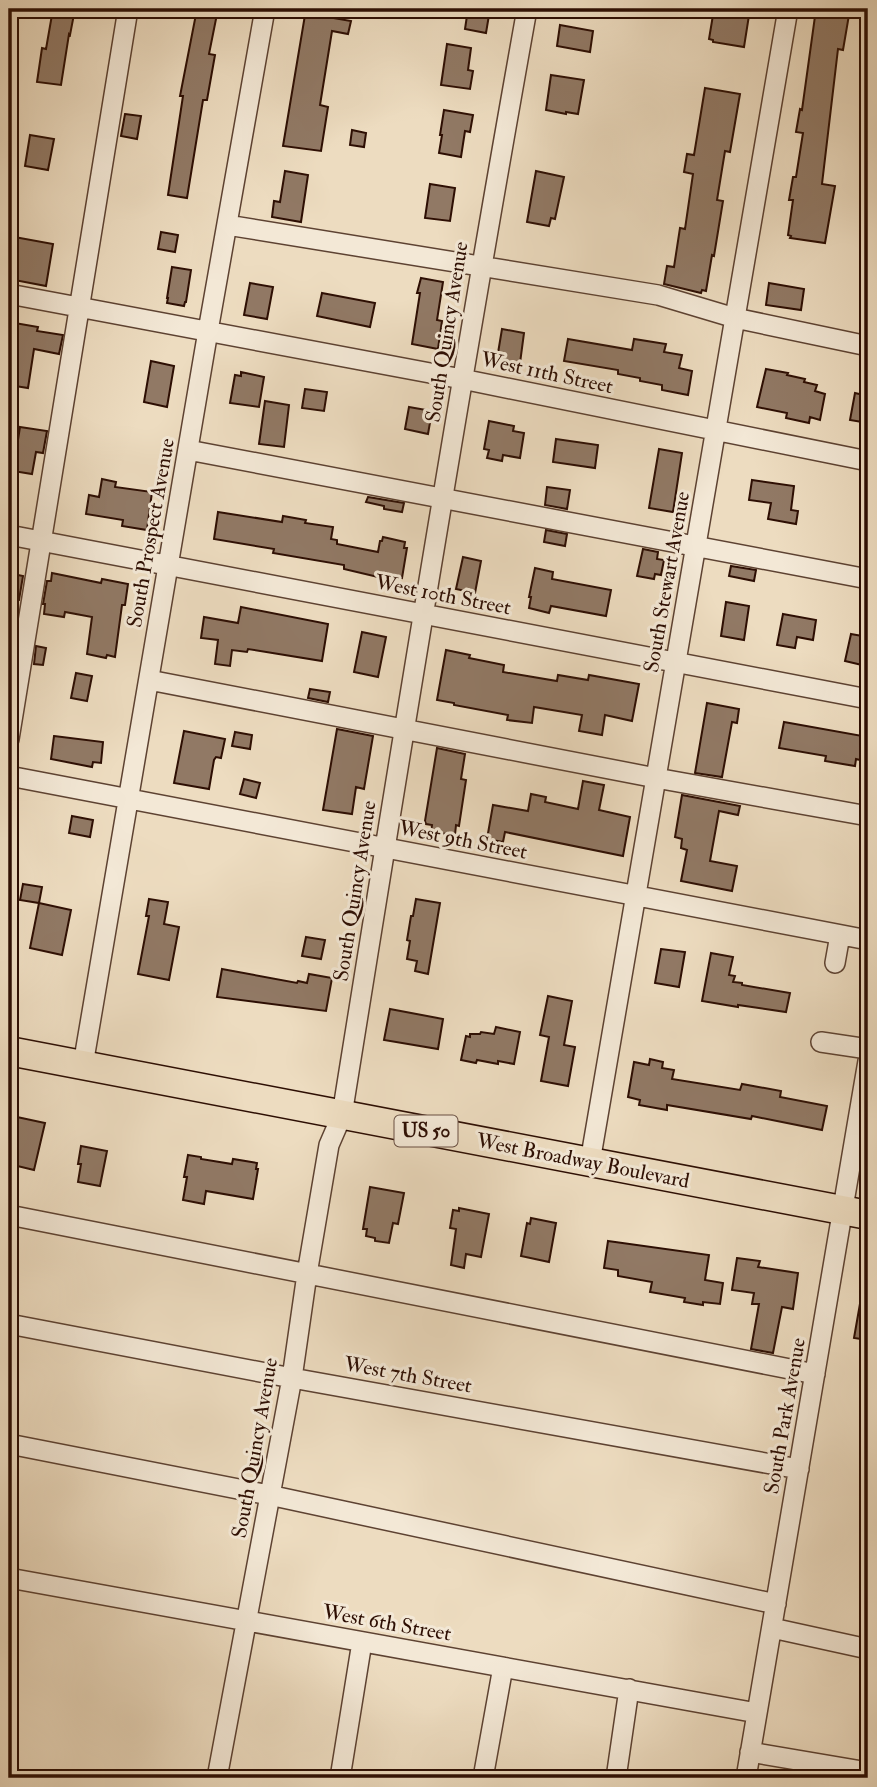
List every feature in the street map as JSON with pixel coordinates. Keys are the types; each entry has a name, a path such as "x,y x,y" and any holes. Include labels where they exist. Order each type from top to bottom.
{"highway":[{"name":"West Broadway Boulevard","path":"9,1051 856,1213"}],"street":[{"path":"9,739 128,9"},
{"name":"South Prospect Avenue","path":"83,1065 265,9"},
{"name":"South Quincy Avenue","path":"217,1778 292,1378 329,1146 342,1115 462,379 527,9"},
{"name":"South Stewart Avenue","path":"590,1162 788,9"},
{"path":"227,225 657,295 735,318 868,346"},
{"name":"West 11th Street","path":"9,294 462,379 868,461"},
{"path":"188,450 868,579"},
{"name":"West 10th Street","path":"9,536 868,699"},
{"path":"149,680 868,816"},
{"name":"West 9th Street","path":"9,776 868,940"},
{"path":"835,963 840,935"},
{"path":"821,1042 868,1049"},
{"name":"South Park Avenue","path":"746,1778 815,1374 856,1213 868,1061"},
{"path":"9,1215 815,1374"},
{"name":"West 7th Street","path":"9,1324 799,1469"},
{"path":"9,1444 269,1495 776,1604"},
{"name":"West 6th Street","path":"9,1578 757,1713"},
{"path":"772,1628 868,1649"},
{"path":"340,1778 362,1642"},
{"path":"483,1778 503,1667"},
{"path":"616,1778 629,1689"},
{"path":"750,1752 868,1772"}],"building":[{"path":"53,9 75,9 61,85 37,82 42,48 46,49"},
{"path":"197,9 218,9 209,54 215,55 207,100 203,100 187,198 168,195 183,96 180,96"},
{"path":"306,9 334,9 333,18 351,21 348,34 332,31 320,105 328,107 321,151 283,146"},
{"path":"468,9 490,9 486,33 465,29"},
{"path":"714,9 750,9 744,47 709,39"},
{"path":"816,9 850,9 843,50 838,49 822,184 835,186 825,243 790,238 788,235 793,200 789,200 793,177 796,177 803,133 796,132 800,109 802,110"},
{"path":"560,25 593,31 590,52 557,46"},
{"path":"447,44 471,48 468,70 473,71 470,89 441,85"},
{"path":"551,75 584,80 578,114 546,110"},
{"path":"705,88 740,94 730,152 725,151 717,200 723,201 714,256 712,255 706,291 702,290 701,293 664,284 667,266 674,267 680,228 685,229 693,174 684,172 687,154 694,155"},
{"path":"444,110 473,115 470,132 465,131 461,157 439,153"},
{"path":"125,114 141,116 137,139 121,136"},
{"path":"352,130 366,133 364,147 350,145"},
{"path":"30,135 54,139 48,170 25,166"},
{"path":"285,171 308,175 301,222 272,217 274,201 280,202"},
{"path":"536,171 564,177 555,219 551,218 549,226 527,222"},
{"path":"430,184 455,188 450,221 425,218"},
{"path":"161,232 178,235 175,252 158,249"},
{"path":"9,236 53,244 46,286 9,279"},
{"path":"172,267 191,270 184,306 167,303"},
{"path":"421,278 443,282 437,320 442,321 438,349 412,344"},
{"path":"250,283 273,287 267,319 244,315"},
{"path":"769,283 804,289 801,310 766,305"},
{"path":"322,293 375,303 370,327 317,316"},
{"path":"9,322 38,327 37,331 63,335 59,354 34,349 28,388 15,386 17,377 9,376"},
{"path":"502,329 524,333 520,363 497,359"},
{"path":"568,339 632,350 634,339 666,344 664,352 682,355 679,368 692,371 688,395 662,390 662,385 618,374 618,370 564,361"},
{"path":"151,361 174,366 167,407 144,402"},
{"path":"766,369 788,373 787,375 817,385 815,391 825,394 820,420 810,417 809,423 786,418 787,413 757,407"},
{"path":"241,372 264,377 259,407 230,403 235,375 241,376"},
{"path":"305,389 327,392 324,411 302,408"},
{"path":"855,393 868,396 868,423 850,420"},
{"path":"265,401 289,405 284,447 259,444"},
{"path":"409,407 432,411 428,434 405,429"},
{"path":"489,421 514,426 513,431 524,433 520,458 503,455 502,461 487,458 489,450 484,449"},
{"path":"20,427 47,431 43,453 36,452 32,474 13,471"},
{"path":"556,439 598,445 595,468 553,462"},
{"path":"659,449 682,453 673,512 649,508"},
{"path":"102,479 116,482 115,487 152,492 147,530 122,526 123,520 86,514 89,495 99,497"},
{"path":"752,480 794,486 791,510 798,511 796,524 768,519 771,503 749,500"},
{"path":"547,487 570,490 567,509 545,505"},
{"path":"368,497 404,503 402,512 366,502"},
{"path":"218,512 282,522 283,516 306,520 305,523 333,527 331,539 337,540 337,544 378,552 383,537 405,542 404,548 407,548 402,578 378,577 344,569 344,565 273,553 274,549 214,539"},
{"path":"546,530 567,534 565,546 544,542"},
{"path":"643,549 658,552 657,559 664,560 661,575 655,574 654,579 637,576"},
{"path":"463,557 481,561 475,593 456,589"},
{"path":"731,566 756,570 754,581 729,576"},
{"path":"535,568 553,572 552,579 611,590 606,616 551,606 549,613 529,608"},
{"path":"52,573 101,583 102,579 128,584 125,605 122,605 115,657 87,654 92,617 65,612 64,617 44,614 47,581 51,581"},
{"path":"13,574 23,576 19,600 9,599"},
{"path":"726,602 749,606 744,640 721,636"},
{"path":"241,607 328,624 322,661 248,649 247,652 232,650 230,666 215,664 218,640 201,638 204,617 238,623"},
{"path":"783,614 816,620 813,640 797,637 795,648 777,645"},
{"path":"362,632 386,637 378,677 354,672"},
{"path":"851,634 868,637 862,665 845,661"},
{"path":"36,646 46,648 43,665 34,664"},
{"path":"446,650 504,665 503,672 557,681 558,675 588,680 589,675 639,684 632,721 605,715 602,735 579,731 582,715 534,707 532,723 507,720 508,715 437,700"},
{"path":"76,673 92,676 87,701 71,698"},
{"path":"310,689 330,692 328,702 308,698"},
{"path":"707,703 739,709 737,723 732,722 722,777 695,773"},
{"path":"784,722 868,737 868,762 856,759 855,766 825,761 826,756 779,748"},
{"path":"337,729 373,736 364,789 356,787 352,814 323,810"},
{"path":"184,731 225,739 221,758 216,757 214,760 209,789 174,783"},
{"path":"235,732 252,735 250,749 232,746"},
{"path":"54,736 103,742 101,763 93,762 92,767 51,759"},
{"path":"437,748 465,754 461,779 466,780 459,826 456,825 455,835 431,832 432,825 426,824 425,821"},
{"path":"244,779 260,783 256,798 240,794"},
{"path":"583,781 604,785 599,810 630,817 623,856 505,832 503,842 487,839 493,805 528,811 531,794 546,797 545,802 578,809"},
{"path":"682,795 740,806 738,815 719,811 710,861 737,866 732,891 681,881 687,850 681,848 682,839 675,837"},
{"path":"72,816 93,820 90,837 69,833"},
{"path":"23,884 42,887 39,903 20,900"},
{"path":"149,899 168,902 164,924 179,927 169,980 138,974 149,916 146,916"},
{"path":"416,899 440,903 428,974 415,971 417,961 407,959 410,941 407,940"},
{"path":"39,903 71,910 62,955 30,948"},
{"path":"306,937 325,940 321,959 302,956"},
{"path":"661,949 685,952 679,987 655,983"},
{"path":"711,953 733,957 729,975 735,976 733,982 790,993 786,1012 702,1001"},
{"path":"222,969 297,983 307,983 309,974 332,978 326,1011 217,997"},
{"path":"548,996 572,1001 564,1045 575,1047 568,1086 541,1081 549,1037 540,1035"},
{"path":"390,1009 443,1019 438,1049 384,1040"},
{"path":"496,1027 520,1032 514,1064 461,1060 466,1036 481,1032 494,1034"},
{"path":"650,1059 663,1062 662,1068 674,1070 672,1079 740,1090 742,1084 781,1091 780,1097 827,1106 822,1130 752,1116 751,1119 667,1105 667,1110 639,1105 640,1100 628,1097 634,1062 649,1065"},
{"path":"17,1117 45,1123 34,1170 9,1164"},
{"path":"81,1146 107,1151 100,1186 78,1182"},
{"path":"188,1155 232,1164 233,1159 257,1163 253,1199 206,1191 204,1204 183,1200"},
{"path":"370,1187 404,1193 398,1224 393,1223 389,1243 375,1241 375,1238 366,1236 367,1229 363,1229"},
{"path":"459,1208 489,1214 481,1257 466,1254 464,1268 451,1265 456,1229 450,1228 453,1210 459,1211"},
{"path":"531,1218 556,1223 549,1262 521,1256 527,1223 530,1224"},
{"path":"608,1241 709,1255 705,1280 723,1283 720,1304 684,1302 685,1298 650,1292 652,1282 618,1276 618,1270 604,1268"},
{"path":"737,1258 760,1261 758,1267 798,1273 793,1309 782,1307 773,1353 751,1349 759,1304 752,1304 754,1293 732,1290"},
{"path":"861,1298 868,1298 868,1340 854,1338"}]}
